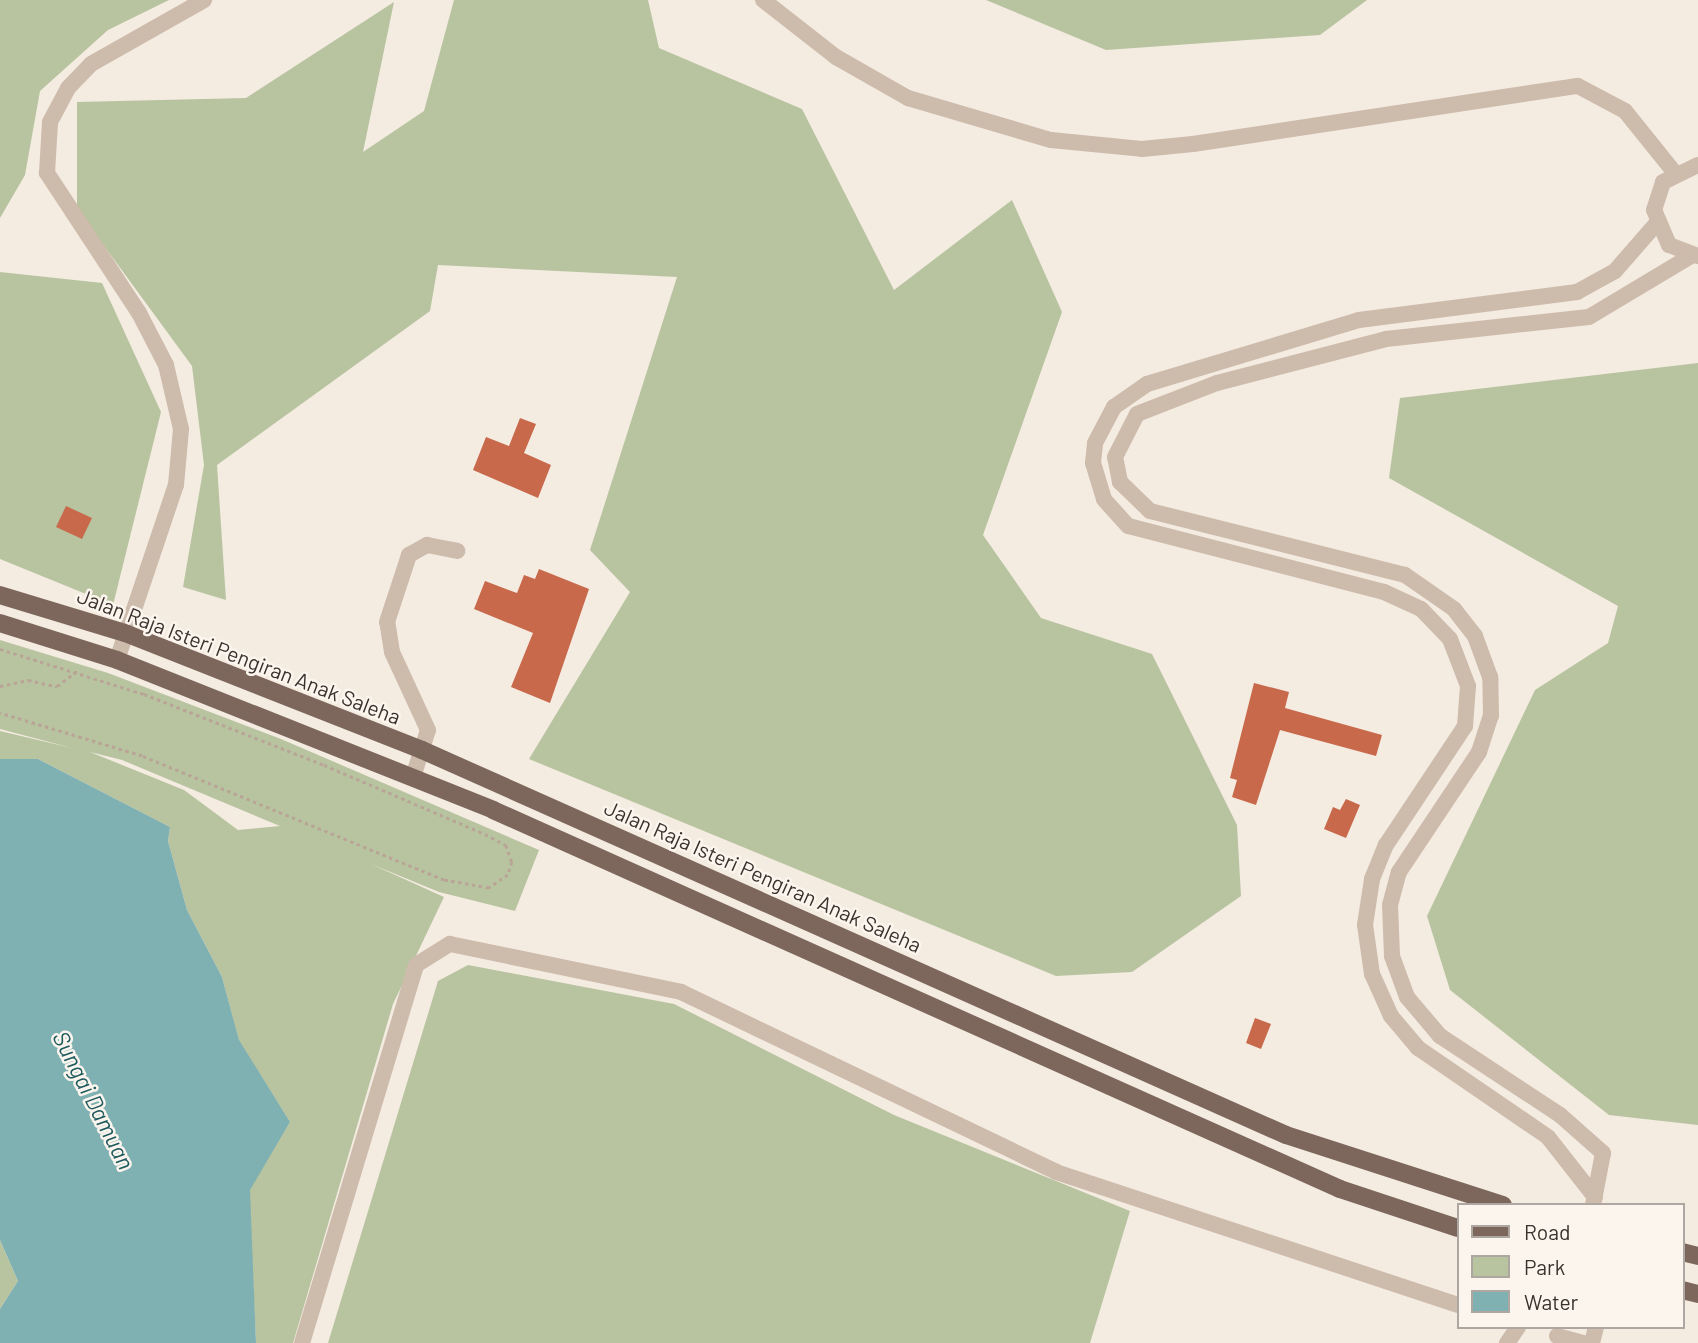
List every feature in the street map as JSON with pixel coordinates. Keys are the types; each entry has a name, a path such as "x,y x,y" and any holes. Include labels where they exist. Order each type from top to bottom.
{"main road":[{"name":"Jalan Raja Isteri Pengiran Anak Saleha","path":"0,595 125,633 422,750 1286,1135 1497,1203"},
{"path":"0,623 117,660 413,777 666,884 1340,1189 1456,1227"}],"street":[{"path":"117,660 176,485 181,429 166,365 139,313 47,173 50,122 68,88 91,64 204,0"},
{"path":"763,0 836,57 908,98 1051,141 1142,149 1193,144 1578,86 1625,111 1674,172"},
{"path":"1695,256 1669,245 1656,225 1656,195 1674,172 1698,165"},
{"path":"1594,1201 1548,1137 1418,1048 1391,1016 1372,974 1365,925 1372,879 1386,845 1465,726 1468,686 1450,639 1421,609 1384,592 1128,526 1104,499 1093,463 1095,443 1114,407 1147,384 1359,320 1577,292 1615,271 1656,225"},
{"path":"1594,1201 1603,1153 1560,1115 1440,1036 1407,997 1392,956 1390,905 1399,872 1479,752 1491,716 1490,677 1475,636 1454,609 1405,575 1150,511 1119,482 1115,457 1137,414 1217,383 1386,339 1589,317 1695,256"},
{"path":"413,777 422,750 425,715 392,652 387,622 408,555 427,545 457,551"},
{"path":"302,1343 412,975 431,950 450,944 681,992 1056,1172 1456,1304"},
{"path":"1557,1335 1584,1343"}],"path":[{"path":"0,649 77,671 485,834 506,845 512,862 508,875 489,888 444,880 142,756 0,713"},
{"path":"0,686 28,680 57,686 77,671"}],"green space":[{"path":"0,0 169,0 108,30 40,91 25,175 0,218"},
{"path":"454,0 648,0 659,48 802,109 894,290 1012,200 1062,312 983,535 1041,618 1152,654 1237,825 1241,896 1132,972 1056,976 529,759 630,592 590,550 677,277 438,265 430,311 217,465 226,600 183,587 204,465 192,366 77,209 77,102 246,98 394,2 363,152 424,111"},
{"path":"986,0 1367,0 1320,35 1106,50"},
{"path":"0,272 102,283 161,412 113,605 0,559"},
{"path":"1698,363 1698,1125 1609,1115 1450,990 1427,916 1535,690 1608,643 1618,606 1389,478 1400,398"},
{"path":"0,640 108,673 281,739 539,850 515,911 439,892 371,864 444,897 393,1004 293,1343 256,1343 249,1190 290,1122 239,1041 222,977 187,910 168,841 170,827 38,759 0,759 0,731 72,748 0,729","holes":["90,752 122,760 280,826 238,830 184,790"]},
{"path":"468,965 674,1004 894,1115 1130,1211 1090,1343 328,1343 438,981"},
{"path":"0,1240 18,1281 0,1309"}],"water":[{"name":"Sungai Damuan","path":"0,759 38,759 170,827 168,841 187,910 222,977 239,1040 290,1122 250,1190 256,1343 0,1343 0,1309 18,1281 0,1240"}],"building":[{"path":"520,418 536,424 524,453 551,465 538,498 473,470 486,437 509,446"},
{"path":"66,506 92,518 82,539 56,527"},
{"path":"539,569 589,589 550,703 511,687 533,633 474,609 485,581 517,593 524,575 535,579"},
{"path":"1254,683 1289,692 1285,708 1382,735 1376,756 1280,730 1256,805 1232,797 1237,780 1230,778"},
{"path":"1346,799 1360,805 1346,838 1324,829 1333,807 1340,810"},
{"path":"1255,1018 1271,1024 1261,1049 1246,1043"}]}
